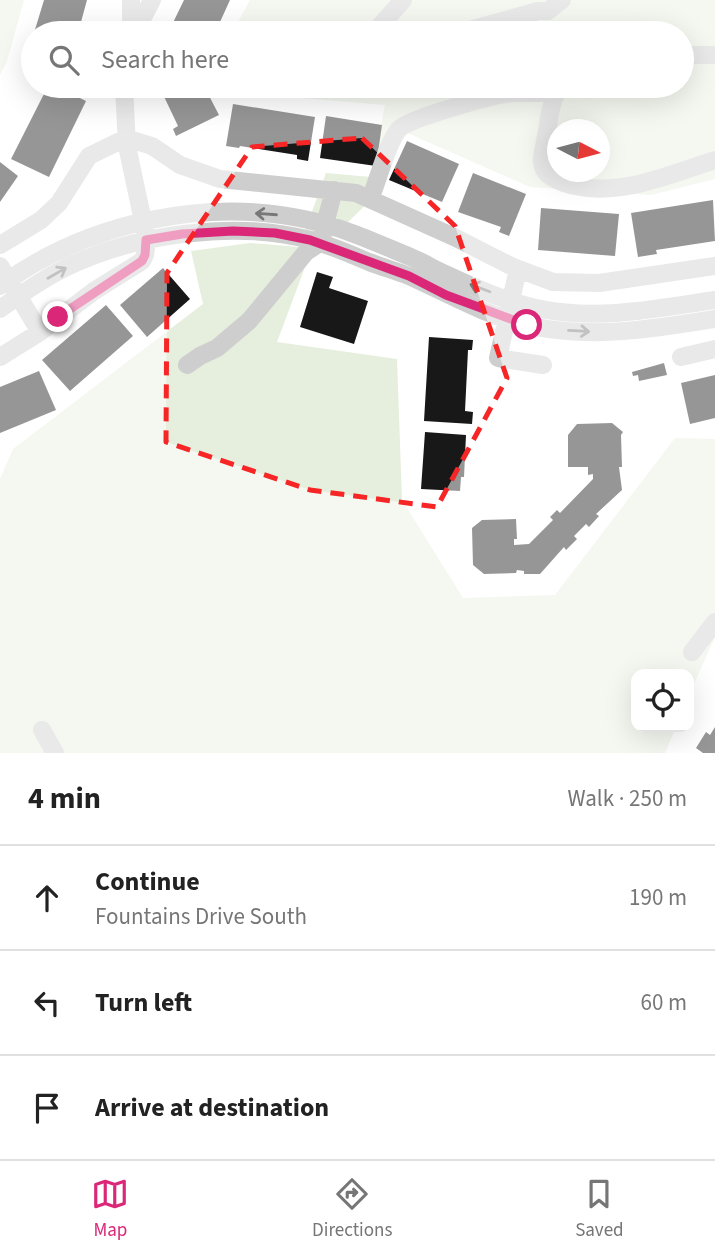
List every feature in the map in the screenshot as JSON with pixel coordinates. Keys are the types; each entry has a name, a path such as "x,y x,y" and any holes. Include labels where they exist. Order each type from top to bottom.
{"street":[{"path":"131,0 132,21"},
{"path":"140,21 152,0"},
{"path":"385,21 404,0"},
{"path":"502,21 538,11 548,11 562,0"},
{"path":"694,55 715,55"},
{"path":"0,357 142,261 145,255 143,221 126,138 124,98"},
{"path":"370,199 394,138 406,125 488,98"},
{"path":"554,98 542,163 548,174 560,181 584,188 636,185 715,160"},
{"path":"0,245 41,220 59,203 89,156 126,138 152,146 180,165 220,179 356,193 518,269 553,282 599,283 715,266"},
{"path":"187,365 217,348 249,321 306,252 320,243 334,190"},
{"path":"40,332 19,295 3,277 60,249 143,221 180,215 233,212 277,215 325,225 417,259 453,278 512,300 552,311 588,313 660,310 715,300"},
{"path":"0,309 68,266 146,240 182,234 233,231 275,233 320,243 409,276 446,295 507,318 549,329 588,332 662,328 715,319"},
{"path":"518,269 498,358 543,365"},
{"path":"681,357 715,349"},
{"path":"692,652 715,622"}],"highlighted area":[{"path":"362,138 455,226 507,378 437,507 310,490 166,442 167,273 252,147"}],"green space":[{"path":"0,0 24,0 7,61 0,75"},
{"path":"250,0 715,0 715,179 651,195 530,187 405,132 380,191 307,262 277,342 397,359 402,500 463,598 555,595 675,438 715,439 715,637 694,684 694,669 631,669 631,732 674,732 665,753 0,753 0,479 13,449 203,304 191,251 250,243 299,247 326,173 371,177 385,105 301,98 694,98 694,21 239,21"}],"building":[{"path":"44,0 87,0 81,21 38,21"},
{"path":"184,0 230,0 220,21 174,21"},
{"path":"42,98 80,98 86,101 49,177 11,159"},
{"path":"165,98 210,98 219,115 176,136 173,129 178,126"},
{"path":"233,104 315,117 308,161 297,159 297,155 226,146"},
{"path":"326,116 382,125 376,166 320,158"},
{"path":"407,141 459,164 442,202 389,180"},
{"path":"0,162 18,176 0,202"},
{"path":"473,173 526,194 509,236 499,232 501,227 458,212"},
{"path":"713,200 715,241 656,250 657,254 638,257 631,213"},
{"path":"541,208 619,214 615,256 538,250"},
{"path":"163,268 190,299 147,337 120,305"},
{"path":"317,272 333,277 329,288 368,301 354,344 300,327"},
{"path":"106,305 133,336 70,391 42,360"},
{"path":"429,337 473,340 472,350 468,350 465,411 473,412 472,424 424,421"},
{"path":"664,363 667,375 639,381 638,375 633,376 632,372"},
{"path":"39,371 56,410 0,433 0,387"},
{"path":"715,375 715,418 690,424 681,383"},
{"path":"612,423 623,432 622,467 619,467 622,490 596,514 599,516 589,527 586,524 574,536 577,539 566,550 564,547 540,574 524,574 524,571 517,570 516,573 484,574 473,565 472,528 482,520 516,519 517,539 514,539 514,545 529,544 553,520 550,517 557,510 560,513 593,479 593,474 588,475 588,467 568,467 568,435 577,424"},
{"path":"425,432 466,435 464,477 461,477 460,491 421,489"},
{"path":"715,727 715,753 703,753 696,748 706,732 710,735"}],"route":[{"path":"58,317 142,261 146,240 182,234 233,231 275,233 310,240 409,276 472,306 527,325"}]}
